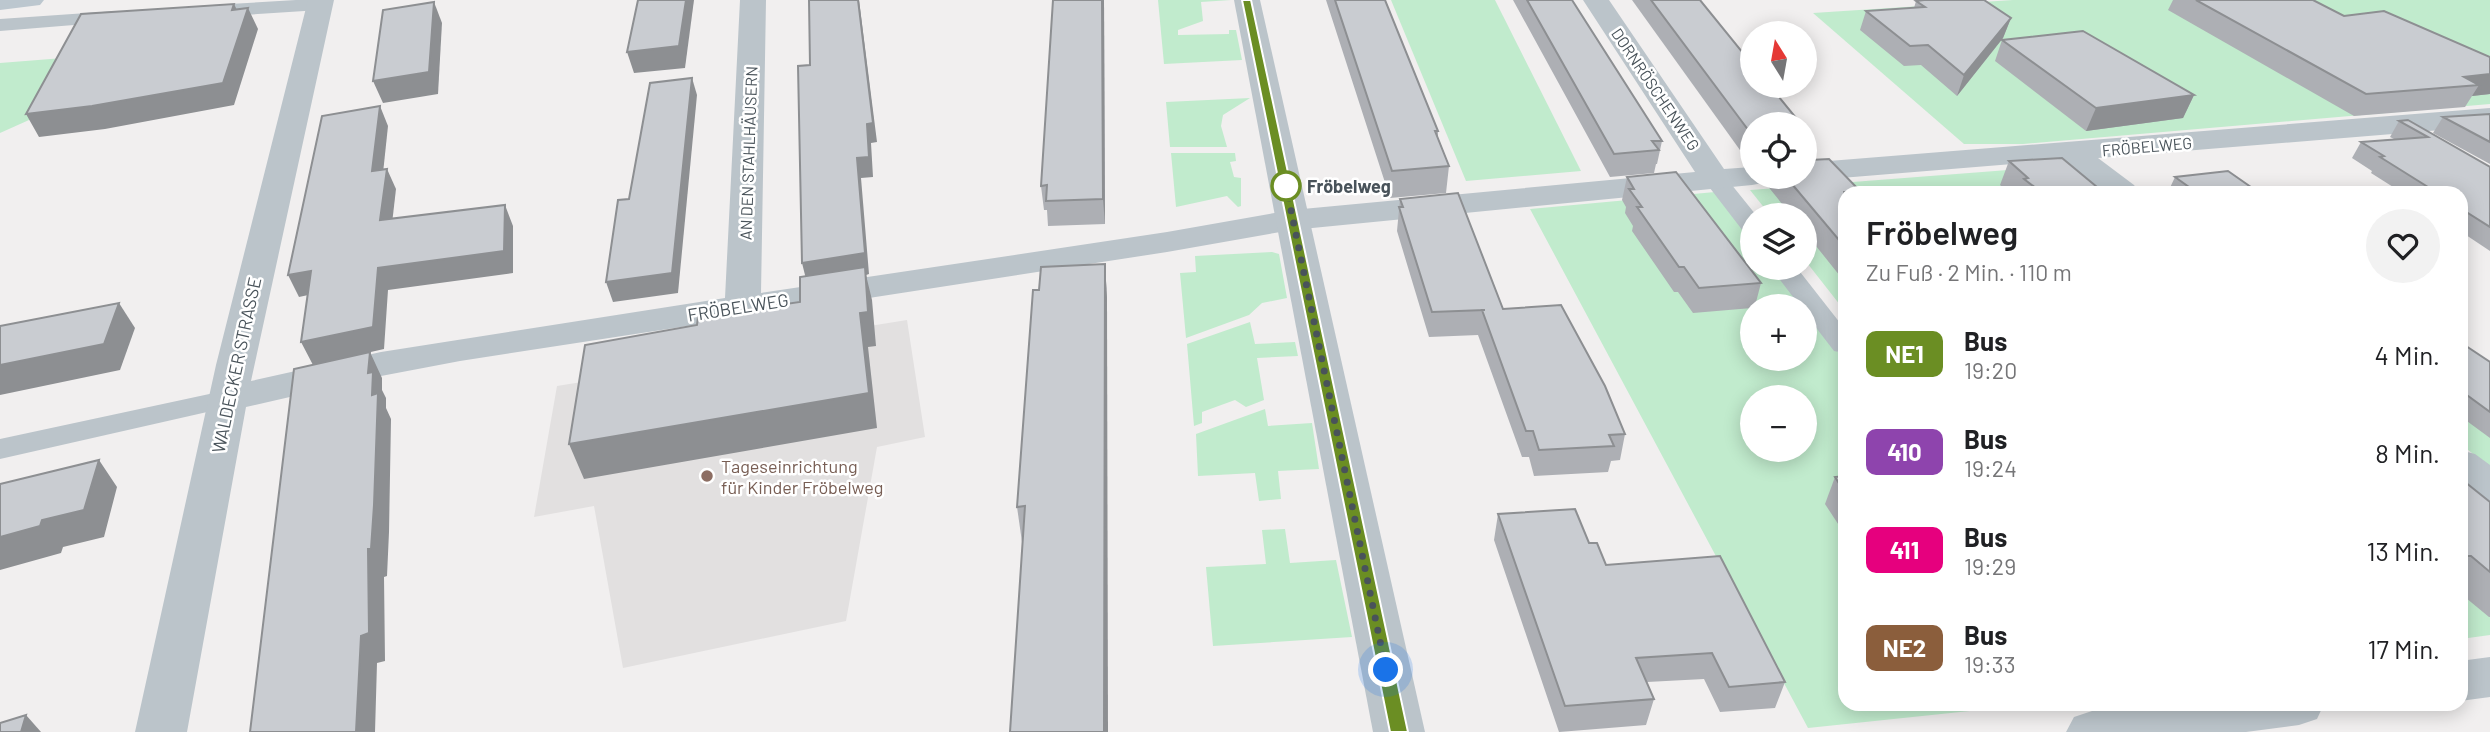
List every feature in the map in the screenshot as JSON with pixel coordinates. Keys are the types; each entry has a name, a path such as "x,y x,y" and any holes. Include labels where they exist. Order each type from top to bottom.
{"main road":[{"path":"0,2 31,0"}],"street":[{"name":"AN DEN STAHLHÄUSERN","path":"743,306 753,0"},
{"path":"1247,0 1399,732"},
{"name":"DORNRÖSCHENWEG","path":"1596,0 1715,179"},
{"name":"WALDECKER STRASSE","path":"161,732 228,399 281,159 321,2"},
{"name":"FRÖBELWEG","path":"1817,171 2073,153 2490,117"},
{"path":"2073,153 2115,186"},
{"name":"FRÖBELWEG","path":"228,399 381,365 1292,220 1740,177"},
{"path":"2468,470 2490,487"},
{"path":"2468,680 2490,677"},
{"path":"2092,732 2145,720 2232,711"}],"lane":[{"path":"189,13 321,2"},
{"path":"0,25 138,16"},
{"path":"2400,124 2434,144"},
{"path":"1715,179 1740,211"},
{"path":"1793,280 1838,337"},
{"path":"0,449 228,399"}],"shaded area":[{"name":"Tageseinrichtung für Kinder Fröbelweg","path":"907,320 925,437 877,447 846,621 623,668 594,506 534,517 557,386 668,368 738,347"}],"green space":[{"path":"1158,0 1231,0 1201,2 1203,21 1178,30 1178,35 1229,34 1229,30 1236,30 1242,60 1164,64"},
{"path":"1391,0 1495,0 1581,171 1466,181"},
{"path":"2013,0 2490,0 2490,104 2023,144 1964,144 1813,13"},
{"path":"190,48 0,133 0,63"},
{"path":"1250,98 1223,115 1221,126 1227,147 1170,147 1166,102"},
{"path":"1171,153 1235,153 1236,161 1230,162 1234,177 1241,178 1241,206 1238,207 1227,196 1176,207"},
{"path":"2087,164 2114,186 1838,186 1838,302 1817,276 1817,203 1760,203 1750,190 1817,189 1817,185"},
{"path":"1715,192 1740,224 1740,280 1782,280 1794,294 1740,294 1740,371 1817,371 1817,325 1838,352 1838,711 1970,711 1808,728 1530,209"},
{"path":"1272,252 1279,254 1287,298 1262,303 1249,315 1186,338 1180,273 1196,272 1195,256"},
{"path":"1250,322 1255,344 1295,342 1298,356 1257,358 1264,400 1246,407 1235,400 1202,412 1202,423 1194,426 1187,344"},
{"path":"2490,399 2490,468 2468,450 2468,401"},
{"path":"1265,409 1268,426 1312,423 1319,469 1278,471 1281,499 1259,501 1255,473 1198,476 1196,434"},
{"path":"2468,489 2490,507 2490,635 2468,638"},
{"path":"1285,529 1290,563 1336,560 1352,637 1213,646 1206,567 1266,564 1262,530"}],"building":[{"path":"638,0 686,0 679,46 627,52"},
{"path":"809,0 858,0 873,123 867,124 869,157 857,158 865,253 802,263 798,66 810,65"},
{"path":"1053,0 1102,0 1103,199 1046,201 1047,185 1041,186"},
{"path":"1335,0 1385,0 1438,131 1435,131 1449,166 1392,171"},
{"path":"1527,0 1572,0 1662,141 1652,141 1659,150 1614,154"},
{"path":"1651,0 1700,0 1740,49 1740,98 1780,98 1791,112 1740,112 1740,119"},
{"path":"1984,0 2011,18 1964,75 1928,45 1910,46 1866,11 1925,7 1916,1"},
{"path":"2196,0 2313,0 2344,16 2384,11 2490,57 2490,74 2464,77 2479,85 2366,94"},
{"path":"434,2 429,72 373,81 383,10"},
{"path":"234,4 232,10 248,8 223,83 92,106 26,114 81,14"},
{"path":"2083,31 2194,95 2096,108 2002,40"},
{"path":"692,78 672,273 606,282 618,200 629,199 650,83"},
{"path":"380,106 372,171 387,169 380,220 505,205 504,251 378,268 373,327 301,342 311,271 288,275 322,116"},
{"path":"2490,114 2490,142 2443,117"},
{"path":"2408,120 2490,167 2490,227 2468,213 2468,186 2426,186 2361,142 2428,137 2399,121"},
{"path":"2062,158 2096,186 2033,186 2009,161"},
{"path":"1829,159 1855,186 1838,186 1838,239 1817,214 1817,203 1808,203 1796,189 1817,189 1817,160"},
{"path":"2228,171 2249,186 2188,186 2175,177"},
{"path":"1676,172 1740,256 1740,280 1759,280 1761,283 1699,288 1684,267 1679,267 1637,207 1642,207 1629,189 1634,189 1627,177"},
{"path":"1458,193 1503,309 1561,305 1605,386 1625,434 1609,435 1614,446 1539,450 1533,431 1526,431 1482,310 1432,312 1399,207 1403,207 1400,199"},
{"path":"1105,264 1104,732 1010,732 1025,506 1017,507 1033,290 1039,290 1041,267"},
{"path":"865,267 868,312 860,313 869,393 569,444 585,345 697,325 698,317 800,302 800,277"},
{"path":"119,303 104,344 0,365 0,326"},
{"path":"2468,347 2490,362 2490,412 2468,396"},
{"path":"370,352 368,373 373,372 372,395 378,393 374,505 371,549 368,549 369,633 361,636 356,732 250,732 294,369"},
{"path":"99,460 84,510 42,520 40,526 0,537 0,484"},
{"path":"2468,484 2490,502 2490,572 2468,556"},
{"path":"1575,509 1589,543 1597,543 1606,565 1720,556 1785,682 1729,687 1712,653 1636,658 1654,699 1565,706 1498,514"},
{"path":"26,715 21,732 0,732 0,723"}],"bus line":[{"name":"NE1","path":"1247,0 1399,732"}],"place":[{"name":"Fröbelweg","path":"1286,186"},
{"name":"Tageseinrichtung für Kinder Fröbelweg","path":"707,476"}],"route":[{"path":"1286,186 1386,670"}]}
